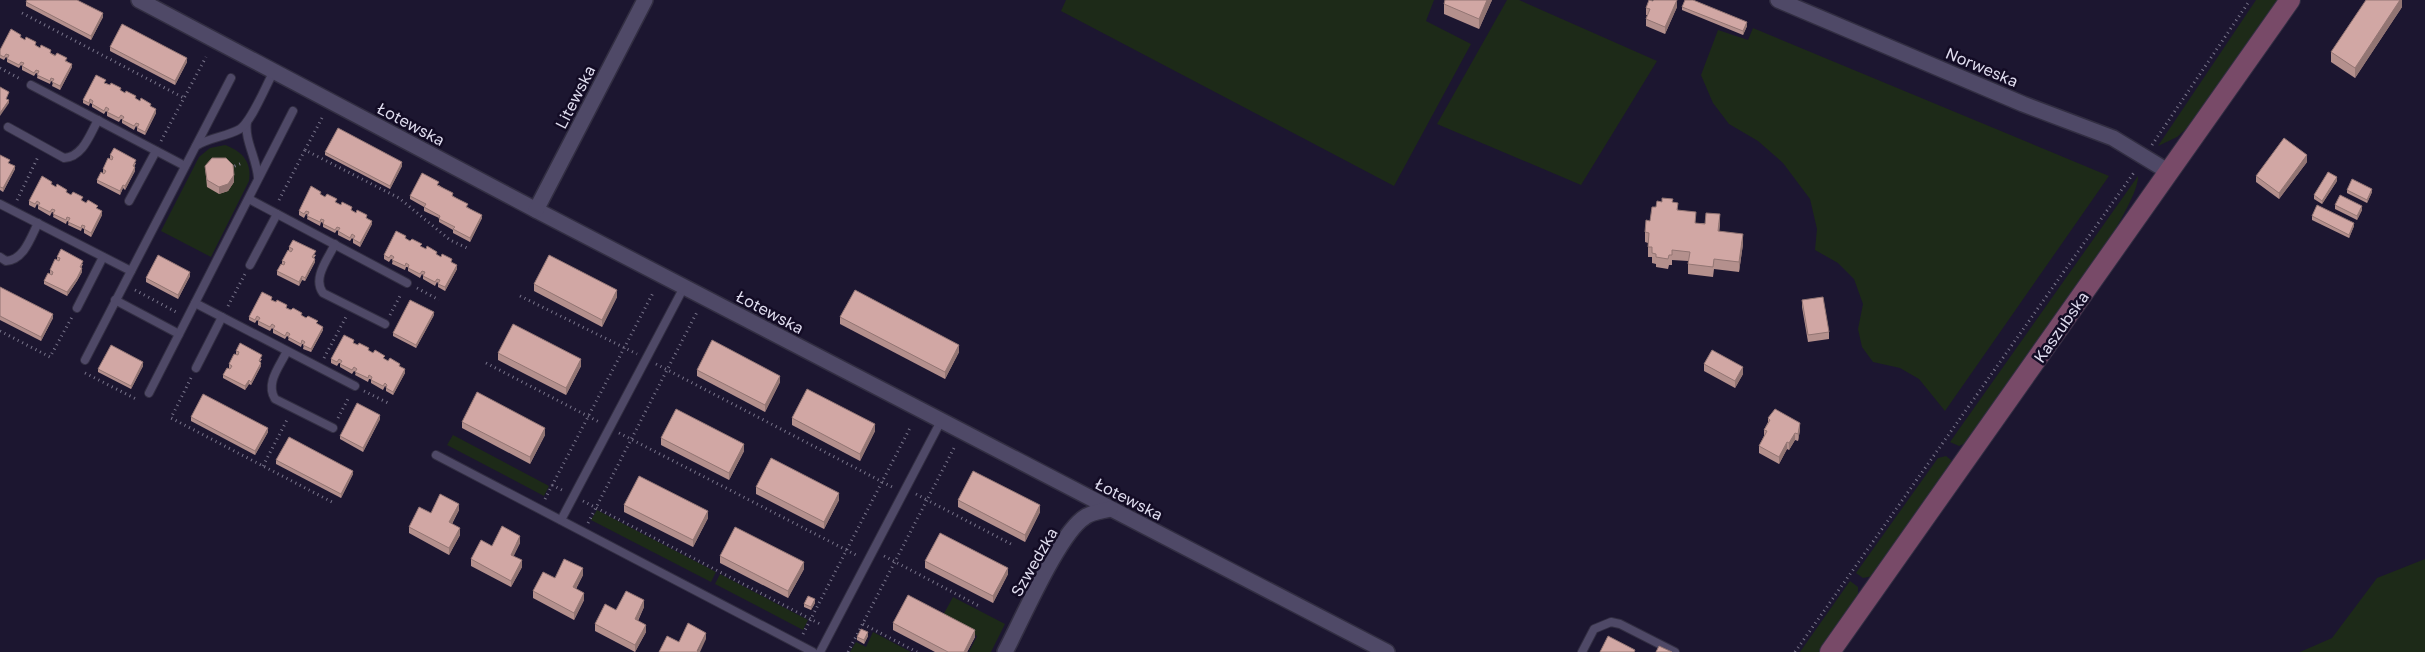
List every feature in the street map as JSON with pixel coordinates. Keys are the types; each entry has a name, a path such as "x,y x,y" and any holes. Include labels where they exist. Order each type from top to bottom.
{"main road":[{"name":"Kaszubska","path":"1830,652 2290,0"}],"street":[{"name":"Łotewska","path":"138,0 536,210 1387,652"},
{"name":"Litewska","path":"536,210 645,0"},
{"name":"Norweska","path":"1778,0 2023,104 2113,138 2169,172"},
{"name":"Szwedzka","path":"1005,652 1061,545 1085,517 1110,509"}],"lane":[{"path":"194,148 205,140 240,128 247,121 274,72"},
{"path":"85,360 231,78"},
{"path":"31,84 185,166"},
{"path":"149,393 293,111"},
{"path":"8,127 64,158 70,158 82,149 98,120"},
{"path":"247,121 245,131 257,166 258,180"},
{"path":"129,201 156,151"},
{"path":"249,199 406,283"},
{"path":"0,204 131,271"},
{"path":"250,265 275,213"},
{"path":"0,257 6,260 18,257 24,251 38,223"},
{"path":"335,244 320,274 319,289 322,294 385,324"},
{"path":"77,308 103,257"},
{"path":"560,520 684,287"},
{"path":"115,300 179,334"},
{"path":"195,304 355,386"},
{"path":"196,368 222,317"},
{"path":"287,351 273,379 271,387 275,398 333,428"},
{"path":"820,652 941,421"},
{"path":"436,455 813,652"},
{"path":"1582,652 1594,628 1611,622 1620,624 1675,652"}],"path":[{"path":"1795,652 2144,157 2250,0"},
{"path":"22,12 184,98"},
{"path":"156,151 206,57"},
{"path":"1,70 31,84"},
{"path":"275,213 322,118"},
{"path":"12,210 44,146"},
{"path":"305,150 399,198 450,240 467,248"},
{"path":"222,317 250,265"},
{"path":"385,324 406,283 439,300"},
{"path":"124,284 188,318"},
{"path":"539,510 654,291"},
{"path":"520,296 624,348"},
{"path":"0,330 50,357 77,308"},
{"path":"318,367 351,308"},
{"path":"583,532 697,312"},
{"path":"646,359 882,482"},
{"path":"85,360 79,370 144,403 149,393"},
{"path":"486,363 588,416"},
{"path":"196,368 171,418 332,502"},
{"path":"333,428 355,386 388,403"},
{"path":"263,466 293,408"},
{"path":"798,644 911,426"},
{"path":"632,439 846,550"},
{"path":"848,652 954,448"},
{"path":"574,496 831,630"},
{"path":"927,500 1011,544"},
{"path":"895,562 979,606"},
{"path":"863,624 917,652"}],"green space":[{"path":"1066,0 1434,0 1426,21 1471,44 1394,186 1061,11"},
{"path":"1507,0 1519,0 1657,61 1581,185 1437,124"},
{"path":"2256,0 2278,0 2197,119 2177,137 2158,146"},
{"path":"1753,28 2109,176 1945,411 1919,379 1900,368 1873,362 1862,347 1858,329 1863,304 1854,279 1838,263 1815,250 1817,229 1810,199 1783,163 1758,141 1729,124 1713,103 1701,75 1718,30 1748,40"},
{"path":"225,145 241,154 247,163 250,174 249,181 211,257 161,231 199,157 210,148"},
{"path":"2138,176 2132,197 2116,228 2064,308 1966,443 1959,446 1950,442"},
{"path":"453,435 549,486 544,496 447,445"},
{"path":"1946,456 1951,460 1952,465 1873,576 1863,578 1856,573 1938,458"},
{"path":"597,510 716,572 711,582 591,520"},
{"path":"2425,559 2425,652 2300,652 2332,638 2377,578"},
{"path":"720,574 808,620 803,630 715,584"},
{"path":"1850,581 1858,587 1858,597 1820,652 1800,652"},
{"path":"953,597 1005,624 991,652 969,652 977,636 942,617"},
{"path":"873,632 911,652 850,652 856,642 866,647"}],"building":[{"path":"27,0 77,0 103,13 91,36 26,2"},
{"path":"1445,0 1487,0 1479,19 1444,4"},
{"path":"1649,0 1677,0 1665,27 1646,19 1650,9 1646,8"},
{"path":"1685,0 1693,0 1747,22 1743,31 1682,7"},
{"path":"2366,0 2400,0 2355,68 2331,52"},
{"path":"122,24 187,58 175,81 110,47"},
{"path":"11,29 25,40 26,37 36,42 35,45 40,48 41,45 51,50 50,53 55,56 57,53 67,58 65,61 72,64 60,86 52,82 54,79 51,78 50,81 37,75 39,71 36,70 34,73 22,66 24,63 21,62 19,65 7,59 9,55 6,54 4,57 0,55 0,50"},
{"path":"96,75 106,80 104,83 110,85 111,83 121,88 120,90 136,96 135,98 140,101 141,98 156,109 145,132 137,128 139,124 136,123 134,126 122,120 124,117 121,115 119,118 107,112 109,109 106,107 104,111 92,104 93,101 90,99 89,103 83,100"},
{"path":"0,87 9,92 6,99 9,100 0,113"},
{"path":"338,128 402,162 390,186 325,152"},
{"path":"2284,138 2307,155 2279,193 2256,176"},
{"path":"114,148 136,160 130,177 120,191 97,180 101,172 104,174 106,171 103,169 108,158 112,160 113,157 110,155"},
{"path":"0,155 10,160 8,163 15,166 3,188 0,187"},
{"path":"212,158 226,158 233,165 234,175 228,184 219,187 207,180 205,166"},
{"path":"2328,172 2337,177 2322,201 2314,195"},
{"path":"422,173 439,182 437,185 453,193 452,196 468,204 466,207 482,215 470,238 453,229 455,227 439,219 440,216 424,207 426,204 410,196"},
{"path":"42,176 56,187 57,184 71,195 73,192 83,197 81,200 86,203 88,200 98,206 96,208 102,211 91,233 84,229 85,226 82,225 81,228 68,222 70,218 67,217 66,220 53,214 55,210 52,209 50,212 38,206 40,203 37,201 35,204 29,201"},
{"path":"2352,179 2372,189 2367,200 2347,190"},
{"path":"311,186 325,197 327,194 337,199 335,202 341,205 342,202 352,207 351,210 356,213 357,210 367,215 366,218 372,221 360,243 353,239 355,236 352,234 350,238 338,231 340,228 337,227 335,230 323,224 324,220 321,219 320,222 307,216 309,212 306,211 304,214 299,211"},
{"path":"2340,195 2362,206 2357,216 2335,205"},
{"path":"1662,198 1673,199 1672,202 1678,203 1677,210 1696,212 1695,223 1705,224 1706,213 1720,214 1718,231 1743,234 1739,262 1714,259 1713,267 1688,264 1690,252 1672,250 1672,255 1669,255 1668,259 1656,257 1656,254 1652,253 1652,247 1648,247 1649,233 1645,232 1646,220 1650,221 1652,207 1656,207 1657,201 1662,202"},
{"path":"2317,205 2354,223 2349,235 2312,216"},
{"path":"396,231 406,236 405,238 410,241 412,239 422,244 420,246 426,249 427,246 441,257 442,254 452,259 451,262 457,265 445,287 438,284 440,280 437,279 435,282 423,276 425,272 422,271 420,274 408,268 409,265 406,263 405,266 392,260 394,257 391,255 389,258 384,255"},
{"path":"293,240 316,251 312,257 315,259 305,278 302,276 299,282 277,271 281,264 284,265 285,262 282,261 288,250 291,252 293,249 289,247"},
{"path":"61,249 83,261 77,278 67,292 44,281 48,273 52,275 53,272 50,270 55,259 59,261 60,258 57,257"},
{"path":"158,255 190,272 178,295 146,278"},
{"path":"549,255 617,290 602,320 534,284"},
{"path":"0,287 53,314 41,337 0,316"},
{"path":"855,290 959,345 945,372 840,317"},
{"path":"262,292 272,297 271,300 276,302 277,300 287,305 286,308 291,310 293,308 302,313 301,315 306,318 308,316 318,321 316,323 323,327 311,349 303,345 305,342 302,340 301,344 288,337 290,334 287,332 285,336 273,329 275,326 272,324 270,327 258,321 260,318 257,316 255,320 249,317"},
{"path":"1823,297 1829,332 1808,335 1802,300"},
{"path":"410,300 434,312 416,345 393,333"},
{"path":"513,324 581,359 566,388 498,353"},
{"path":"344,335 354,340 353,343 358,345 359,343 369,348 368,350 373,353 375,350 385,356 383,358 388,361 390,358 405,369 393,392 386,388 387,385 385,383 383,386 371,380 372,377 369,375 368,378 355,372 357,369 354,367 352,370 340,364 342,361 339,359 337,362 331,359"},
{"path":"712,340 780,376 765,405 697,370"},
{"path":"240,343 262,355 259,361 261,363 251,382 249,380 245,386 223,375 227,368 230,369 232,366 229,364 234,354 238,355 239,352 236,351"},
{"path":"111,345 143,362 131,386 98,369"},
{"path":"1712,350 1743,367 1735,381 1704,364"},
{"path":"807,389 875,424 860,454 792,418"},
{"path":"477,392 545,428 530,457 462,422"},
{"path":"203,394 268,428 255,451 191,417"},
{"path":"357,403 380,415 363,448 340,436"},
{"path":"676,409 744,444 729,473 661,438"},
{"path":"1775,409 1800,423 1798,434 1795,433 1789,443 1787,442 1779,457 1759,446 1767,431 1764,430 1770,420 1768,418"},
{"path":"289,437 353,471 341,494 276,460"},
{"path":"771,458 839,493 824,522 756,487"},
{"path":"973,471 1040,505 1025,535 958,500"},
{"path":"639,476 708,511 693,540 624,505"},
{"path":"440,494 459,504 449,522 460,528 449,548 409,527 419,507 431,513"},
{"path":"502,526 520,536 511,555 522,560 511,581 471,559 481,540 492,546"},
{"path":"735,527 804,562 788,591 720,556"},
{"path":"940,533 1008,568 993,596 925,561"},
{"path":"564,559 583,568 573,587 584,593 574,613 533,591 543,572 555,578"},
{"path":"626,591 644,600 635,619 646,625 635,645 595,624 605,604 616,610"},
{"path":"908,595 975,630 964,652 948,652 893,623"},
{"path":"808,596 815,599 811,607 804,604"},
{"path":"688,623 706,633 698,652 659,652 667,636 679,642"},
{"path":"861,629 868,632 864,640 857,637"},
{"path":"1608,636 1635,650 1634,652 1600,652"},
{"path":"1659,646 1672,652 1656,652"}]}
